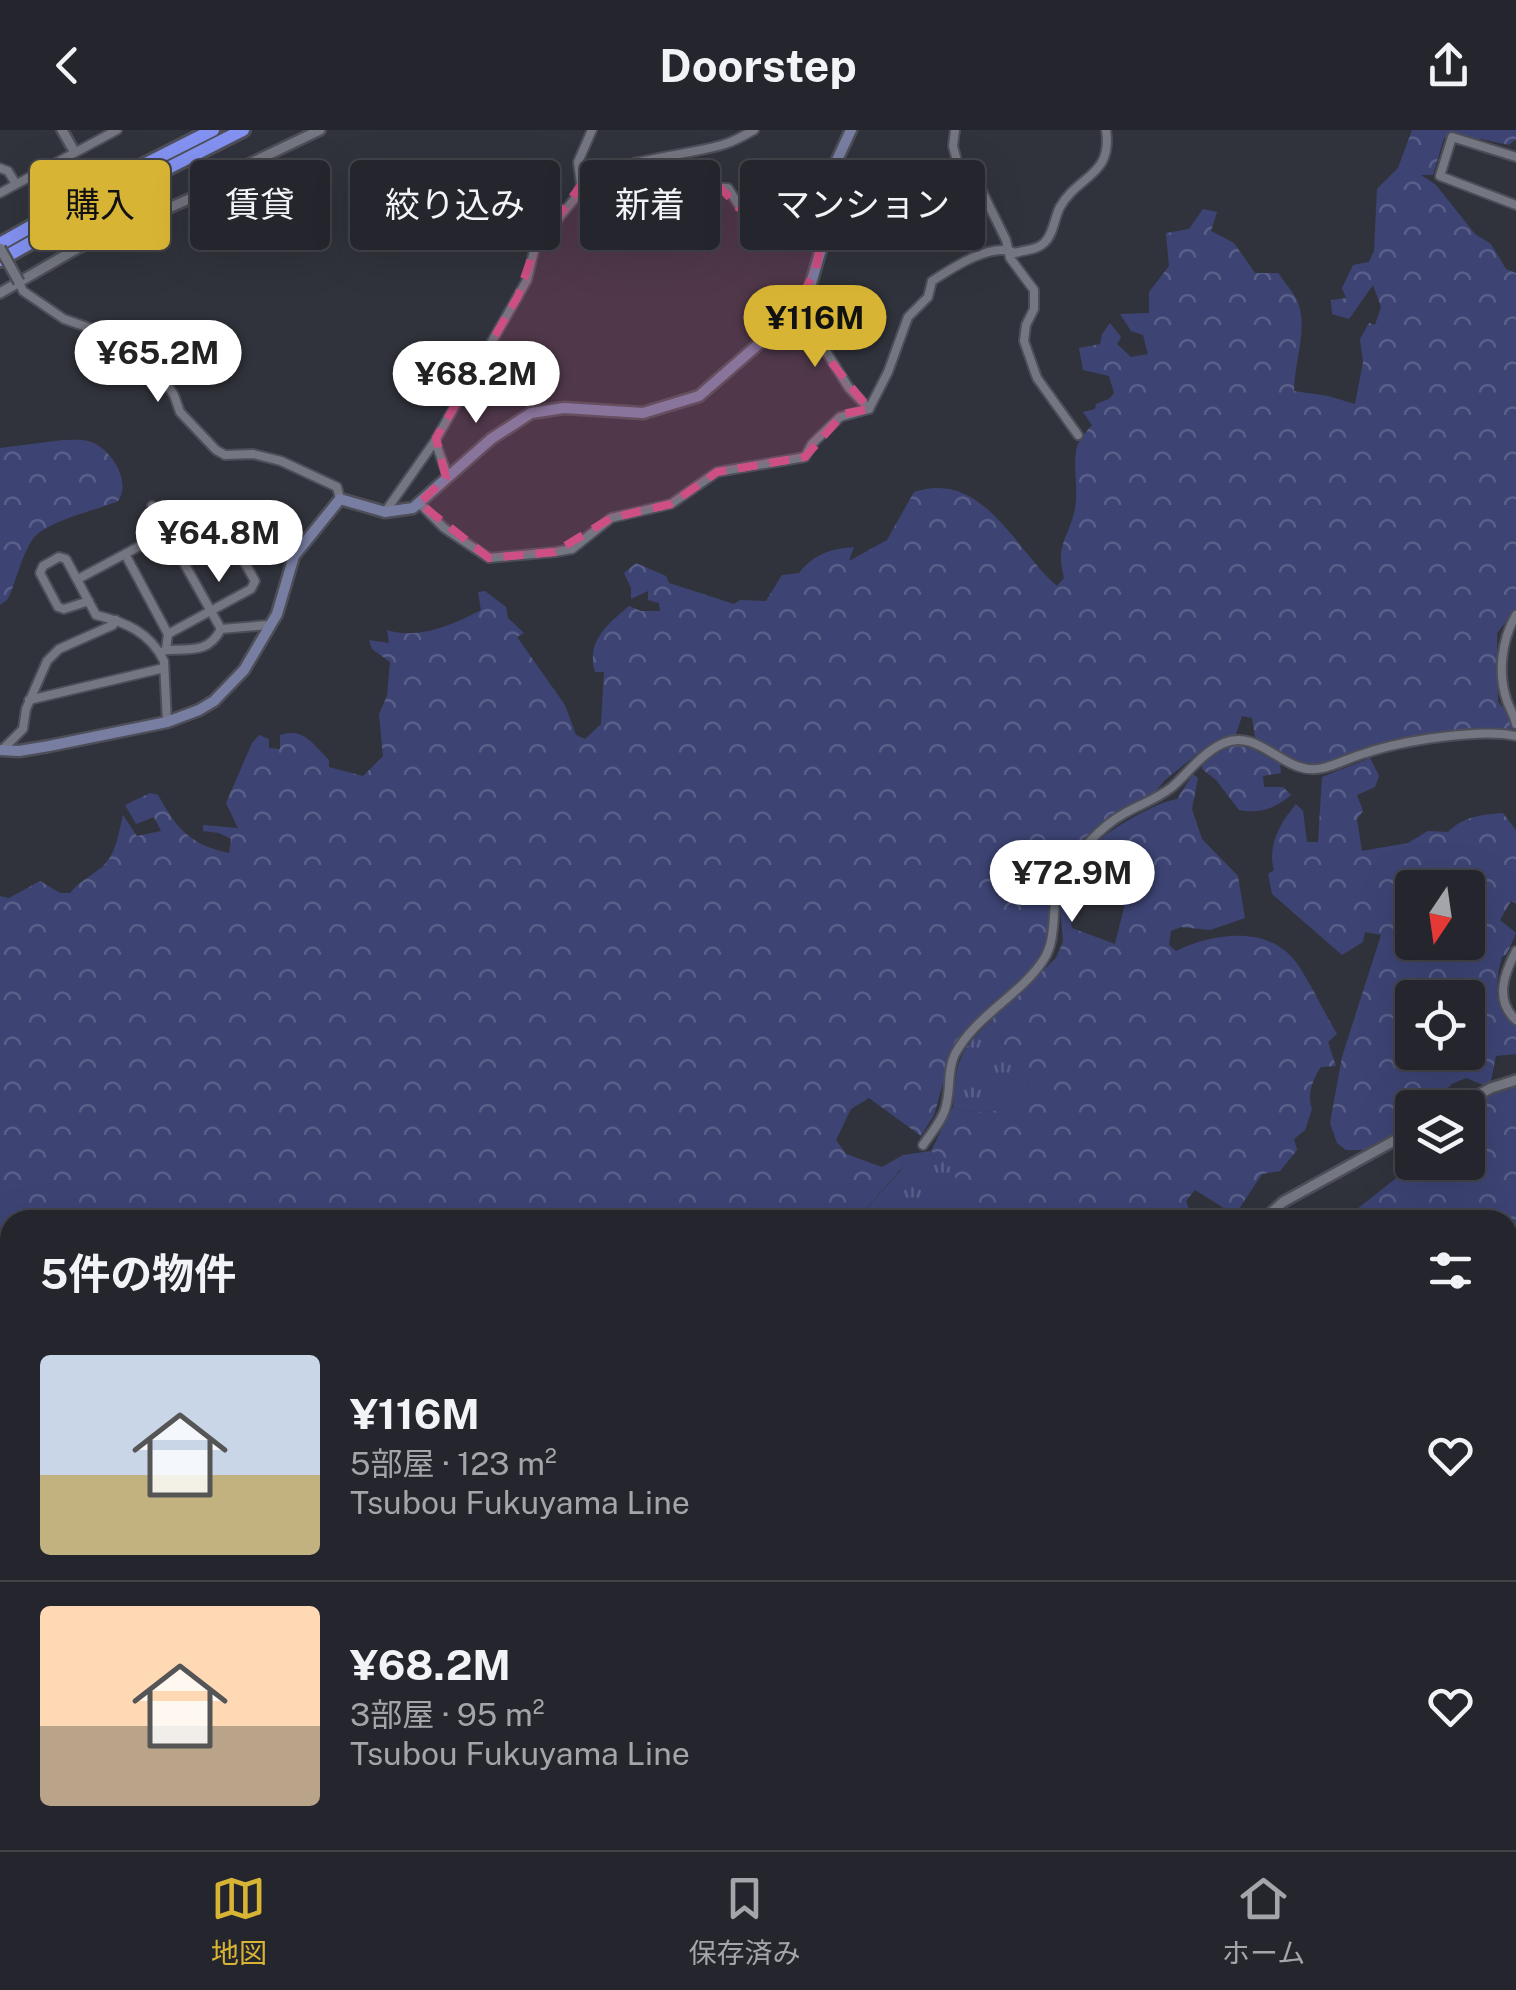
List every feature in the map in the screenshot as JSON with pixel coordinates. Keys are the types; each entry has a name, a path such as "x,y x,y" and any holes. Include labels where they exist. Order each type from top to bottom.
{"highway":[{"path":"0,246 112,181 212,130"},
{"path":"0,260 243,130"}],"main road":[{"path":"837,160 851,130"},
{"path":"1,750 49,746 167,722 199,710 226,692 244,670 283,598 294,556 340,500 385,512 406,511 491,439 531,413 564,408 643,413 699,396 784,322 810,287 819,250"}],"street":[{"path":"62,130 74,151"},
{"path":"0,193 117,130"},
{"path":"0,294 78,248 205,192 262,157 320,130"},
{"path":"580,177 578,162 592,130"},
{"path":"653,160 728,143 754,130"},
{"path":"955,130 953,146 957,160 978,181 1016,269 1034,290 1034,308 1024,340 1037,378 1078,435"},
{"path":"419,503 444,528 489,558 572,549 611,518 663,507 717,472 805,457 812,444 840,417 869,409 888,372 908,317 928,296 932,281 994,250 1015,253 1046,242 1066,198 1104,162 1106,130"},
{"path":"1516,157 1452,138 1440,176 1516,205"},
{"path":"0,168 8,171 16,184"},
{"path":"720,186 728,188 740,207"},
{"path":"385,512 434,442 518,296 527,280 535,247 580,187"},
{"path":"0,246 24,291 64,319 141,346 174,395 180,412 216,450 225,455 253,454 280,461 338,488 340,500"},
{"path":"798,305 810,337 822,345 869,409"},
{"path":"434,442 448,477"},
{"path":"152,506 221,629"},
{"path":"78,580 166,532"},
{"path":"168,634 251,588 255,581 232,540 226,538 184,562"},
{"path":"125,554 168,634 163,652 167,722"},
{"path":"89,602 58,607 40,574 42,566 59,557 66,559 96,614 134,626 163,652 204,649 216,640 221,629"},
{"path":"1516,615 1504,635 1503,678 1516,724"},
{"path":"1,750 23,729 29,700 48,660 59,649 113,625 116,620"},
{"path":"221,629 268,625"},
{"path":"29,700 164,668"},
{"path":"922,1145 946,1107 950,1068 967,1037 1043,962 1051,945 1057,892 1063,877 1097,834 1116,818 1156,799 1225,742 1243,740 1299,770 1319,770 1398,745 1499,732 1516,736"},
{"path":"1516,951 1504,974 1502,996 1507,1012 1516,1020"},
{"path":"1485,1091 1516,1080"},
{"path":"1275,1210 1395,1140"}],"highlighted area":[{"path":"587,177 719,186 738,207 827,211 816,269 798,304 811,337 869,409 843,414 805,457 717,472 671,504 611,518 555,552 489,558 419,503 446,478 436,438 518,296 535,247"}],"green space":[{"path":"1412,130 1516,130 1516,139 1509,145 1444,138 1433,175 1421,175 1436,185 1475,234 1491,244 1506,269 1516,273 1516,609 1497,633 1498,702 1511,717 1512,729 1428,736 1370,746 1320,767 1298,766 1255,737 1252,718 1242,716 1236,734 1201,751 1165,780 1149,799 1114,815 1094,831 1060,875 1048,944 1040,960 964,1034 952,1052 934,1115 921,1136 869,1098 851,1109 836,1140 846,1154 882,1167 903,1155 902,1168 865,1210 0,1210 0,896 9,898 40,881 60,893 70,893 107,862 123,815 137,836 161,831 154,817 136,824 125,805 150,793 158,795 186,834 229,853 231,839 203,831 203,825 238,828 226,803 259,735 269,739 269,748 280,749 280,735 301,735 329,760 329,767 363,776 383,756 379,714 387,696 390,662 372,649 369,640 389,643 387,630 423,632 459,621 481,610 478,592 485,591 506,607 508,618 524,633 517,637 565,705 576,735 585,739 601,724 604,672 595,672 593,661 600,634 629,606 641,611 660,611 659,603 648,600 648,591 631,599 624,573 636,563 666,576 669,583 734,604 740,600 766,601 782,575 799,573 823,554 854,547 849,561 887,540 914,492 938,488 959,492 995,516 1057,586 1064,578 1061,552 1075,509 1077,448 1092,425 1083,412 1095,409 1096,404 1114,393 1109,376 1083,370 1079,348 1100,344 1110,323 1121,337 1117,344 1131,357 1148,354 1143,335 1131,331 1120,314 1149,313 1149,292 1169,266 1166,233 1189,229 1203,209 1217,212 1211,231 1234,243 1255,273 1278,273 1297,300 1302,322 1294,391 1355,404 1363,362 1360,339 1369,323 1375,325 1381,307 1373,285 1349,319 1332,314 1331,300 1346,298 1342,288 1353,265 1369,262 1374,251 1377,189 1398,168"},
{"path":"88,441 104,450 121,475 122,493 118,501 38,533 25,554 8,599 0,605 0,448"},
{"path":"1232,745 1251,748 1280,764 1281,773 1263,776 1264,787 1283,787 1291,795 1267,809 1239,810 1216,780 1202,769 1203,761"},
{"path":"1370,758 1379,776 1375,787 1357,795 1363,811 1357,819 1362,851 1408,843 1428,831 1448,832 1467,819 1487,815 1503,813 1516,830 1516,903 1511,901 1500,920 1516,933 1502,957 1497,985 1503,1011 1516,1025 1516,1054 1496,1056 1491,1081 1483,1085 1466,1078 1445,1090 1395,1090 1395,1134 1364,1150 1346,1150 1337,1143 1330,1123 1342,1057 1381,935 1365,932 1363,942 1342,955 1272,894 1268,874 1274,870 1272,852 1276,835 1296,804 1303,811 1307,842 1318,842 1322,777"},
{"path":"1193,774 1198,778 1192,809 1202,839 1238,876 1245,918 1210,930 1181,927 1171,931 1169,945 1176,951 1207,940 1241,936 1273,943 1298,965 1337,1034 1328,1042 1336,1066 1321,1067 1315,1077 1305,1130 1294,1139 1297,1150 1280,1171 1262,1174 1238,1210 1227,1210 1195,1190 1186,1201 1189,1210 951,1210 962,1192 951,1168 931,1151 953,1107 984,1112 1016,1105 1029,1082 989,1022 1056,958 1063,942 1059,893 1065,893 1072,928 1115,944 1127,895 1123,871 1091,864 1085,851 1128,820 1177,799"},
{"path":"989,1022 1029,1082 1016,1105 984,1112 953,1107 960,1060"},
{"path":"1516,1085 1516,1210 1356,1210 1395,1179 1485,1180 1485,1099"},
{"path":"931,1151 951,1167 963,1192 951,1210 865,1210 902,1169 903,1155"}]}
